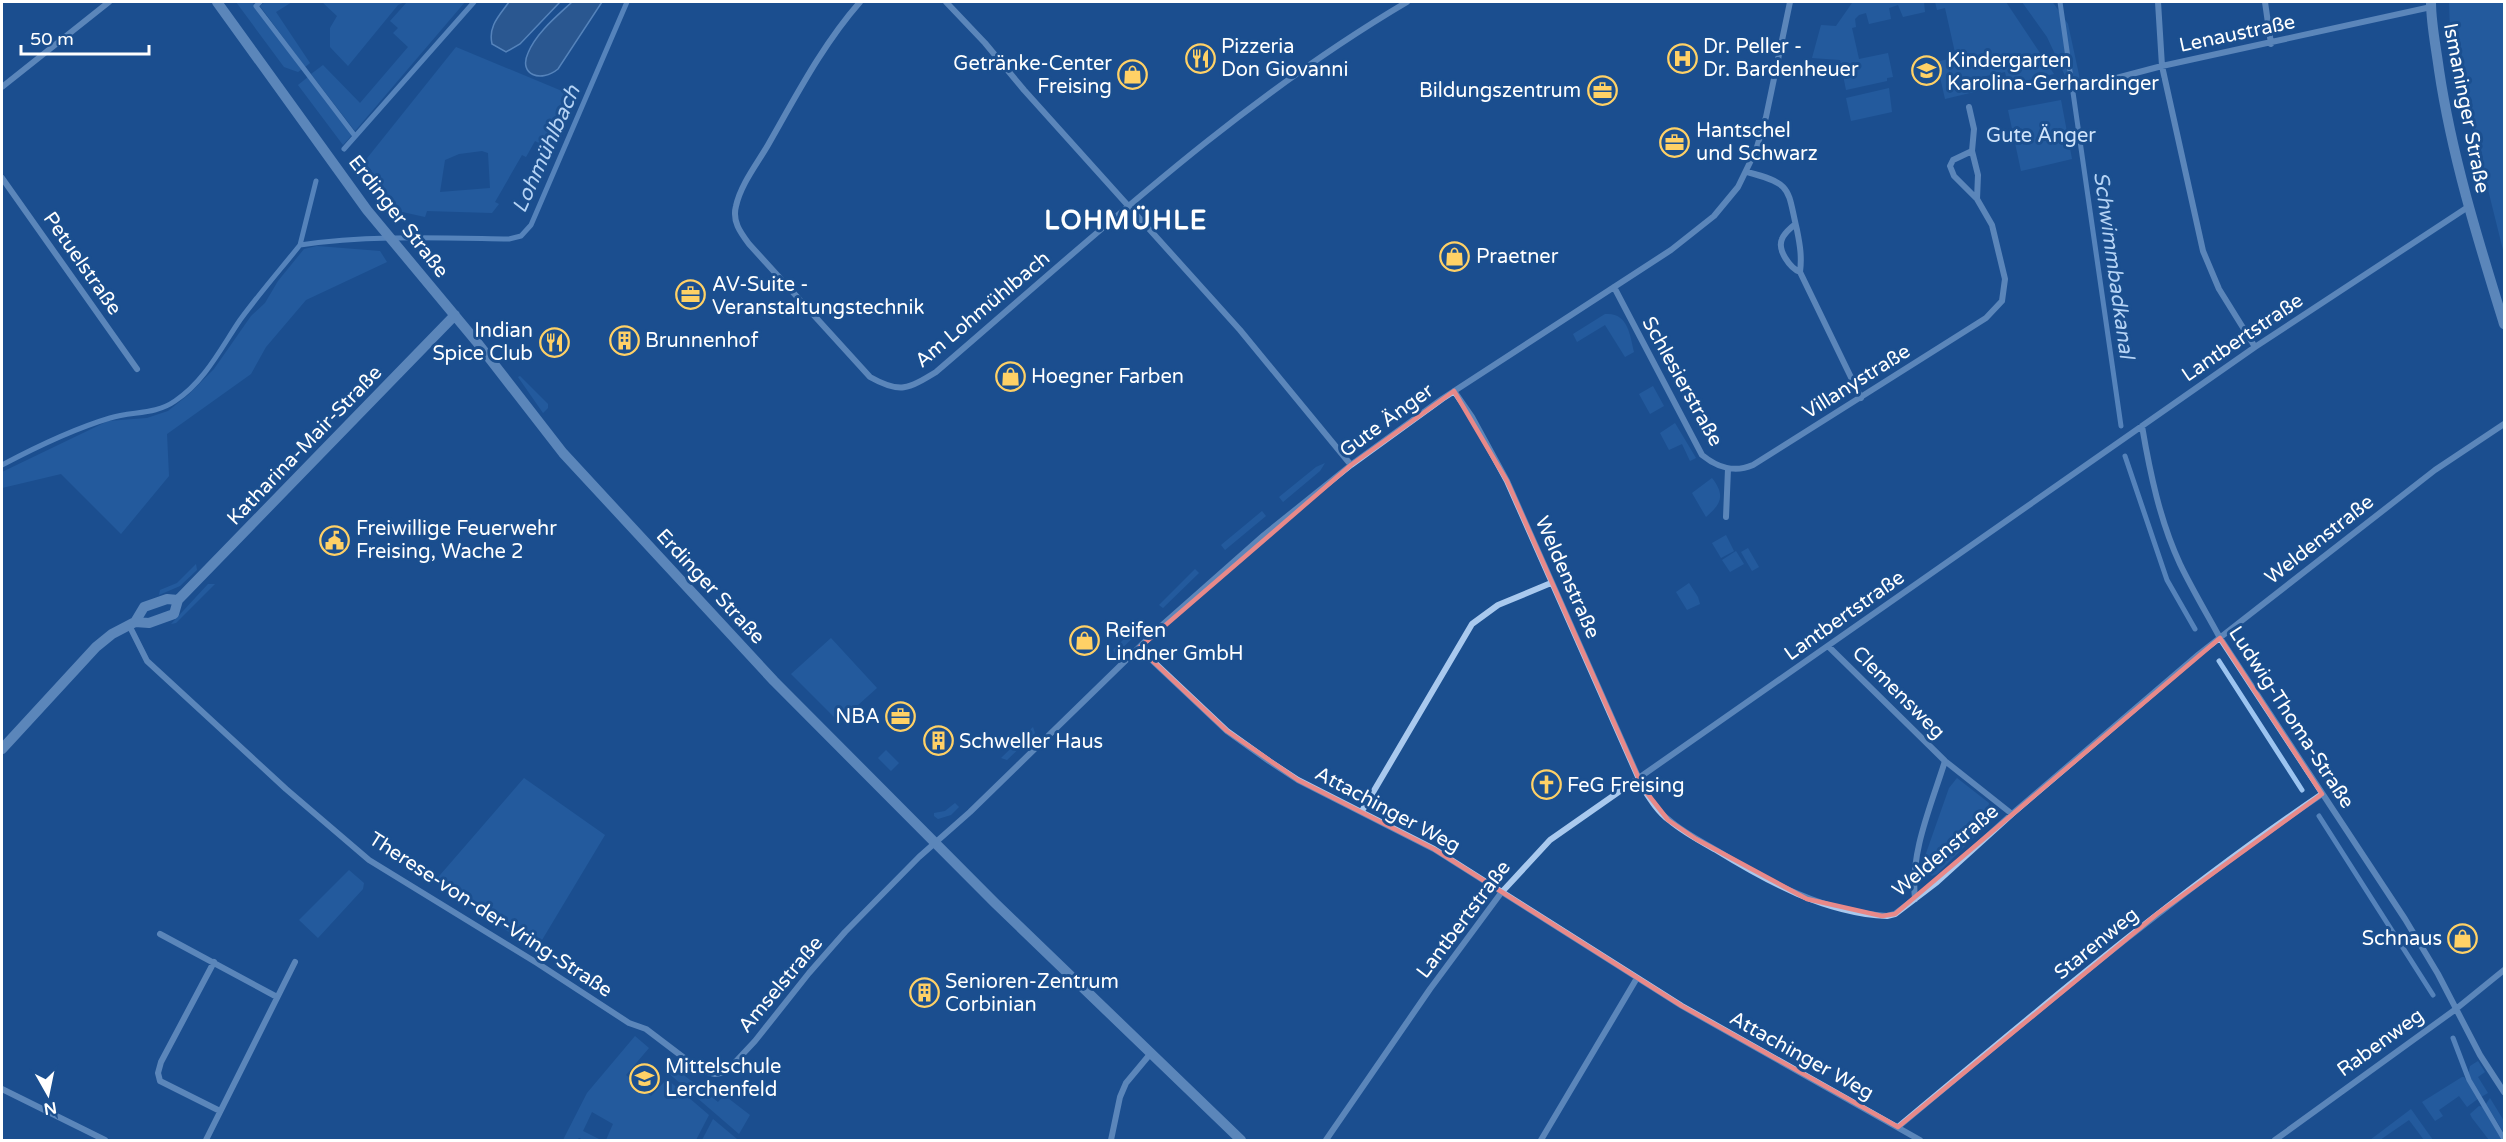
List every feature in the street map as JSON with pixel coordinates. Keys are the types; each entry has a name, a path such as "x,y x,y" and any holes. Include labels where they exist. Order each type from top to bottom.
{"street":[{"path":"2,87 109,2"},
{"name":"Erdinger Straße","path":"217,2 379,225 455,315 563,453 774,681 1003,910 1241,1140"},
{"name":"Am Lohmühlbach","path":"860,2 837,30 800,89 741,192 735,217 736,226 748,244 870,377 888,387 904,389 936,372 1127,205 1307,66 1407,2"},
{"path":"946,2 991,49 1240,330 1351,465"},
{"name":"Gute Änger","path":"936,843 1138,648 1264,535 1351,465 1454,391 1671,250 1714,216 1738,187 1756,150 1766,117 1791,2"},
{"path":"2158,2 2162,66 2203,251 2219,289 2255,347"},
{"path":"2265,2 2271,44"},
{"name":"Lenaustraße","path":"2086,86 2162,66 2271,44 2431,4"},
{"name":"Ismaninger Straße","path":"2431,4 2445,108 2468,207 2505,324"},
{"path":"1969,107 1974,129 1972,151 1978,175 1977,199"},
{"path":"1972,151 1953,160 1950,169 1977,199"},
{"path":"1747,172 1768,177 1787,191 1791,199 1802,257 1800,272"},
{"name":"Petuelstraße","path":"2,178 137,369"},
{"name":"Villanystraße","path":"1728,469 1743,469 1753,465 1986,318 1996,309 2005,294 2005,279 1992,225 1977,199"},
{"name":"Lantbertstraße","path":"1326,1140 1430,989 1501,892 1544,845 2255,347 2468,207"},
{"path":"1796,224 1783,237 1781,243 1789,263 1800,272 1861,398"},
{"name":"Schlesierstraße","path":"1614,287 1702,455 1710,462 1728,469 1726,517"},
{"name":"Katharina-Mair-Straße","path":"132,624 149,623 174,614 178,600 455,315"},
{"name":"Weldenstraße","path":"1454,391 1472,417 1507,481 1642,788 1668,819 1736,863 1807,899 1887,916 1895,914 1937,882 2012,814 2220,638 2435,470 2505,424"},
{"name":"Ludwig-Thoma-Straße","path":"2142,426 2149,469 2173,546 2220,638 2404,919 2480,1055 2505,1092"},
{"path":"1362,810 1472,624 1498,605 1551,583"},
{"name":"Katharina-Mair-Straße","path":"2,749 96,647 132,624 144,607 167,599 178,600"},
{"name":"Therese-von-der-Vring-Straße","path":"132,624 147,661 286,789 369,860 635,1025"},
{"name":"Clemensweg","path":"1829,647 1945,761 2012,814"},
{"name":"Attachinger Weg","path":"1138,648 1239,741 1298,780 1362,810 1434,849 1557,925 1637,978 1749,1045 1920,1140"},
{"name":"Clemensweg","path":"1915,899 1913,880 1915,859 1945,761"},
{"name":"Starenweg","path":"1898,1127 2157,914 2252,842 2322,794"},
{"name":"Amselstraße","path":"635,1025 646,1029 700,1070 715,1074 731,1069 845,932 936,843"},
{"path":"160,934 277,996"},
{"path":"214,962 161,1062 158,1073 160,1081 220,1111"},
{"path":"206,1140 295,962"},
{"name":"Rabenweg","path":"2275,1140 2456,1009 2505,970"},
{"path":"1541,1140 1637,978"},
{"path":"1111,1140 1126,1083 1152,1053"},
{"path":"2,1089 105,1140"}],"highlighted area":[{"path":"1454,391 1507,481 1643,788 1668,820 1696,839 1807,899 1882,916 1895,914 2220,638 2322,794 2157,914 1898,1127 1682,1006 1434,849 1298,780 1227,731 1139,648 1351,465"}],"green space":[{"path":"236,2 252,2 302,69 298,72 284,67"},
{"path":"265,2 292,2 276,12 310,63 305,67 260,6"},
{"path":"322,2 405,2 398,5 348,66 330,47 330,28 337,16"},
{"path":"407,2 465,2 355,131 311,74 323,65 360,103 408,47 393,33 398,28 390,21"},
{"path":"1846,2 1924,2 1925,12 1903,17 1898,5 1889,8 1891,19 1869,24 1866,13 1855,19 1856,27 1852,28 1859,59 1888,53 1893,77 1887,78 1887,81 1846,90 1840,60 1812,58 1821,25 1836,26 1852,3"},
{"path":"1935,2 2006,2 2054,74 2008,85 2005,72 1972,79 1974,92 1945,99 1938,68 1925,70 1924,65 1956,57 1945,8 1937,10"},
{"path":"2022,2 2052,2 2054,4 2068,24 2081,84 2067,80 2047,37"},
{"path":"2449,2 2504,2 2504,254 2471,121 2462,100 2467,99 2465,85 2459,85 2450,32"},
{"path":"456,47 574,96 551,149 535,141 526,157 522,155 495,202 499,204 492,213 427,211 425,217 389,209 366,177 372,171 364,162","holes":["482,151 488,153 490,188 440,192 445,160 459,154"]},
{"path":"308,77 352,135 343,145 298,85"},
{"path":"1889,88 1892,112 1851,121 1846,98"},
{"name":"Gute Änger","path":"2061,100 2072,159 2021,171 2008,110"},
{"path":"317,246 380,251 387,262 306,300 266,347 251,374 167,434 169,476 121,534 61,474 2,488 2,472 108,421 147,418 168,411 214,369 251,316 265,303 278,281 304,249"},
{"path":"1605,314 1619,317 1627,326 1634,352 1625,357 1605,325 1577,342 1573,334"},
{"path":"520,376 548,404 548,408 543,413 518,377"},
{"path":"1653,386 1664,406 1650,414 1639,394"},
{"path":"1675,423 1696,458 1690,461 1682,444 1669,450 1660,433"},
{"path":"1325,463 1320,471 1283,502 1279,497 1316,467"},
{"path":"1712,478 1719,489 1720,499 1706,517 1692,493"},
{"path":"1262,511 1266,516 1225,550 1221,545"},
{"path":"1726,535 1734,551 1721,558 1712,543"},
{"path":"1748,548 1759,567 1752,571 1741,552"},
{"path":"1736,551 1744,564 1730,572 1722,560"},
{"path":"196,564 197,570 180,586 159,595 160,590 177,583"},
{"path":"1195,569 1199,573 1163,608 1159,605"},
{"path":"1689,583 1700,604 1687,610 1676,592"},
{"path":"208,584 215,584 176,623 171,624"},
{"path":"1136,627 1140,631 1116,654 1113,650"},
{"path":"831,638 877,688 839,722 791,674"},
{"path":"1033,727 1035,733 1007,760 1001,758"},
{"path":"886,750 899,763 891,771 878,758"},
{"path":"524,778 605,835 536,950 434,882"},
{"path":"1957,778 1989,803 1986,825 1937,874 1932,876 1924,868 1924,859 1949,788"},
{"path":"955,803 959,807 951,815 938,819 934,816 934,813 945,811"},
{"path":"349,870 364,883 363,889 318,938 299,920"},
{"path":"635,1036 649,1048 626,1075 651,1096 667,1079 709,1115 696,1140 606,1140 613,1124 592,1112 583,1131 601,1140 579,1138 563,1140 587,1093"},
{"path":"2478,1061 2485,1072 2478,1077 2488,1093 2481,1097 2468,1075 2470,1066"},
{"path":"671,1065 718,1102 724,1095 750,1115 739,1134 666,1071"},
{"path":"2462,1077 2479,1098 2467,1107 2459,1096 2439,1110 2443,1116 2435,1121 2422,1102"},
{"path":"2490,1098 2504,1121 2504,1133 2486,1104"},
{"path":"2479,1106 2484,1107 2504,1140 2489,1140 2472,1118 2470,1114"},
{"path":"2411,1109 2433,1140 2424,1140 2409,1120 2380,1140 2370,1140"},
{"path":"713,1119 737,1139 702,1140"}],"shaded area":[{"path":"509,2 560,2 520,44 506,52 492,44 491,38 495,22"},
{"path":"572,2 602,2 558,69 545,76 533,74 526,67 528,53 547,25"}],"waterway":[{"name":"Lohmühlbach","path":"260,2 256,6 355,136"},
{"name":"Lohmühlbach","path":"344,149 474,2"},
{"name":"Lohmühlbach","path":"2,465 82,427 118,416 160,409 186,393 204,374 240,320 300,245 378,238 509,239 521,236 531,225 627,2"},
{"name":"Schwimmbadkanal","path":"2060,2 2121,426"},
{"name":"Lohmühlbach","path":"300,245 316,181"},
{"name":"Schwimmbadkanal","path":"2125,456 2167,580 2195,629"},
{"name":"Schwimmbadkanal","path":"2219,661 2302,790"},
{"name":"Schwimmbadkanal","path":"2319,816 2433,995"},
{"path":"2453,1038 2469,1080 2504,1139"}],"place":[{"name":"Pizzeria Don Giovanni","path":"1200,58"},
{"name":"Dr. Peller - Dr. Bardenheuer","path":"1682,58"},
{"name":"Kindergarten Karolina-Gerhardinger","path":"1926,71"},
{"name":"Getränke-Center Freising","path":"1133,74"},
{"name":"Bildungszentrum","path":"1602,90"},
{"name":"Hantschel und Schwarz","path":"1675,142"},
{"name":"Praetner","path":"1455,256"},
{"name":"AV-Suite - Veranstaltungstechnik","path":"691,295"},
{"name":"Brunnenhof","path":"624,340"},
{"name":"Indian Spice Club","path":"554,342"},
{"name":"Hoegner Farben","path":"1010,376"},
{"name":"Freiwillige Feuerwehr Freising, Wache 2","path":"335,540"},
{"name":"Reifen Lindner GmbH","path":"1084,641"},
{"name":"NBA","path":"901,716"},
{"name":"Schweller Haus","path":"938,741"},
{"name":"FeG Freising","path":"1546,785"},
{"name":"Schnaus","path":"2463,938"},
{"name":"Senioren-Zentrum Corbinian","path":"924,992"},
{"name":"Mittelschule Lerchenfeld","path":"644,1078"}],"district":[{"name":"LOHMÜHLE","path":"1126,220"}]}
